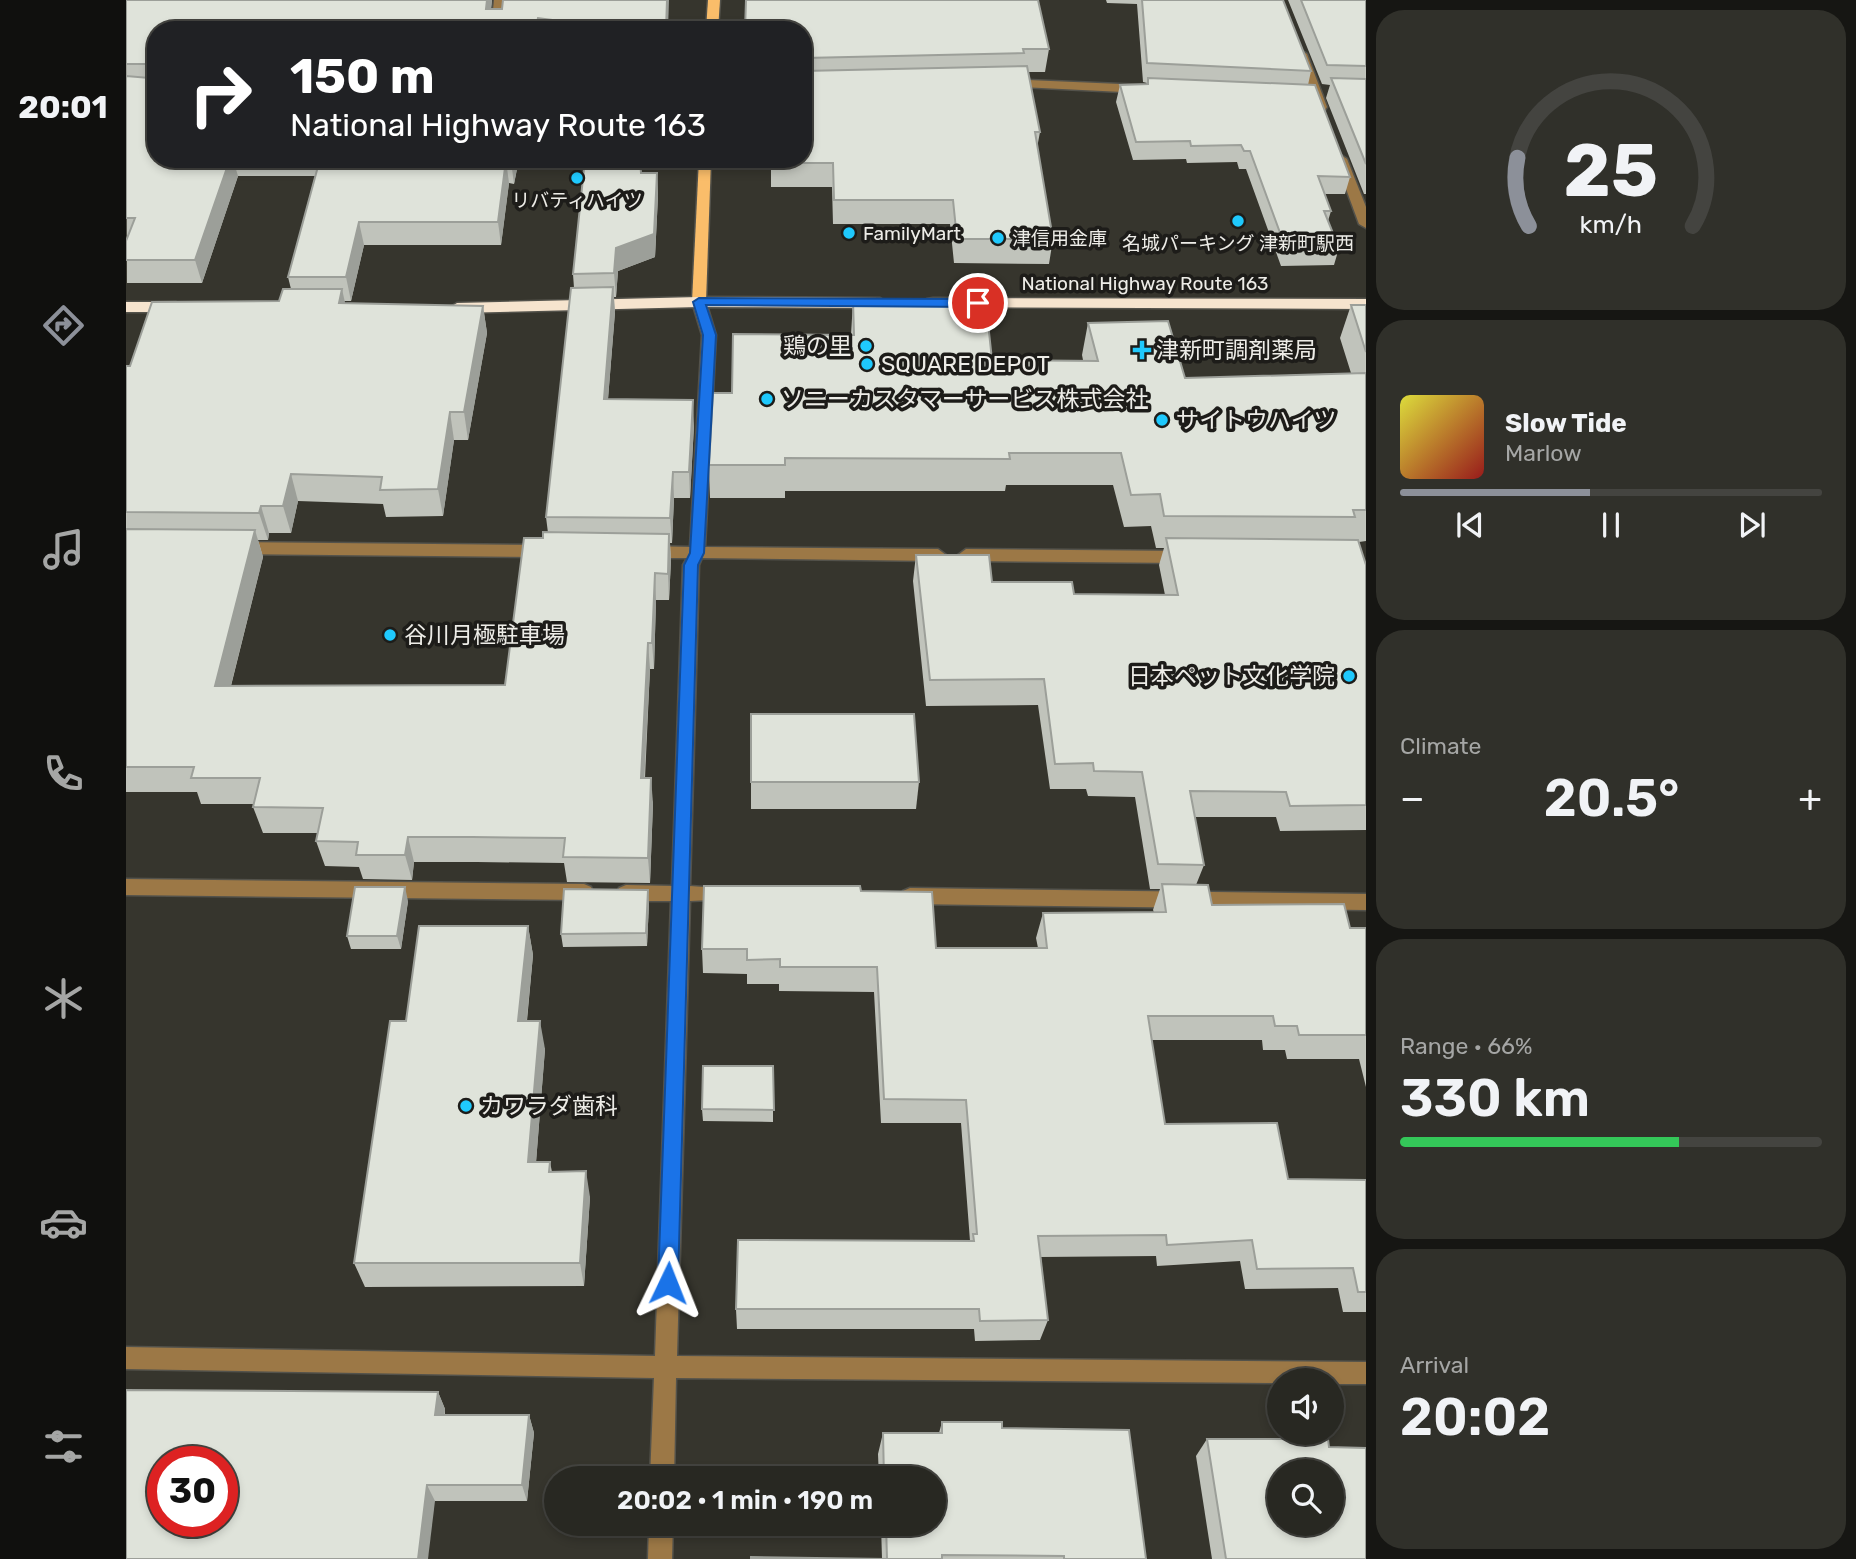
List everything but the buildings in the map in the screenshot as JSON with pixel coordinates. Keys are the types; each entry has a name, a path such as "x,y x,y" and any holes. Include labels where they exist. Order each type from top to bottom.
{"highway":[{"path":"443,309 699,302 894,303"},
{"name":"National Highway Route 163","path":"921,303 1366,304"},
{"path":"126,307 195,307"}],"main road":[{"path":"713,21 714,0"},
{"path":"699,302 705,168"}],"street":[{"path":"498,21 500,0"},
{"path":"1298,46 1327,122"},
{"path":"997,82 1150,89"},
{"path":"1337,148 1366,225"},
{"path":"662,1466 691,565 697,553 709,335 699,302"},
{"path":"224,548 557,552"},
{"path":"627,552 1200,557"},
{"path":"126,887 748,894"},
{"path":"886,896 1366,902"},
{"path":"126,1358 666,1367 1366,1373"},
{"path":"660,1559 661,1536"}],"place":[{"name":"リバティハイツ","path":"577,178"},
{"name":"名城パーキング 津新町駅西","path":"1238,221"},
{"name":"FamilyMart","path":"849,233"},
{"name":"津信用金庫","path":"998,238"},
{"name":"鶏の里","path":"866,346"},
{"name":"津新町調剤薬局","path":"1142,350"},
{"name":"SQUARE DEPOT","path":"867,364"},
{"name":"ソニーカスタマーサービス株式会社","path":"767,399"},
{"name":"サイトウハイツ","path":"1162,420"},
{"name":"谷川月極駐車場","path":"390,635"},
{"name":"日本ペット文化学院","path":"1349,676"},
{"name":"カワラダ歯科","path":"466,1106"}],"route":[{"path":"668,1283 691,565 697,553 709,335 699,302 978,303"}]}
